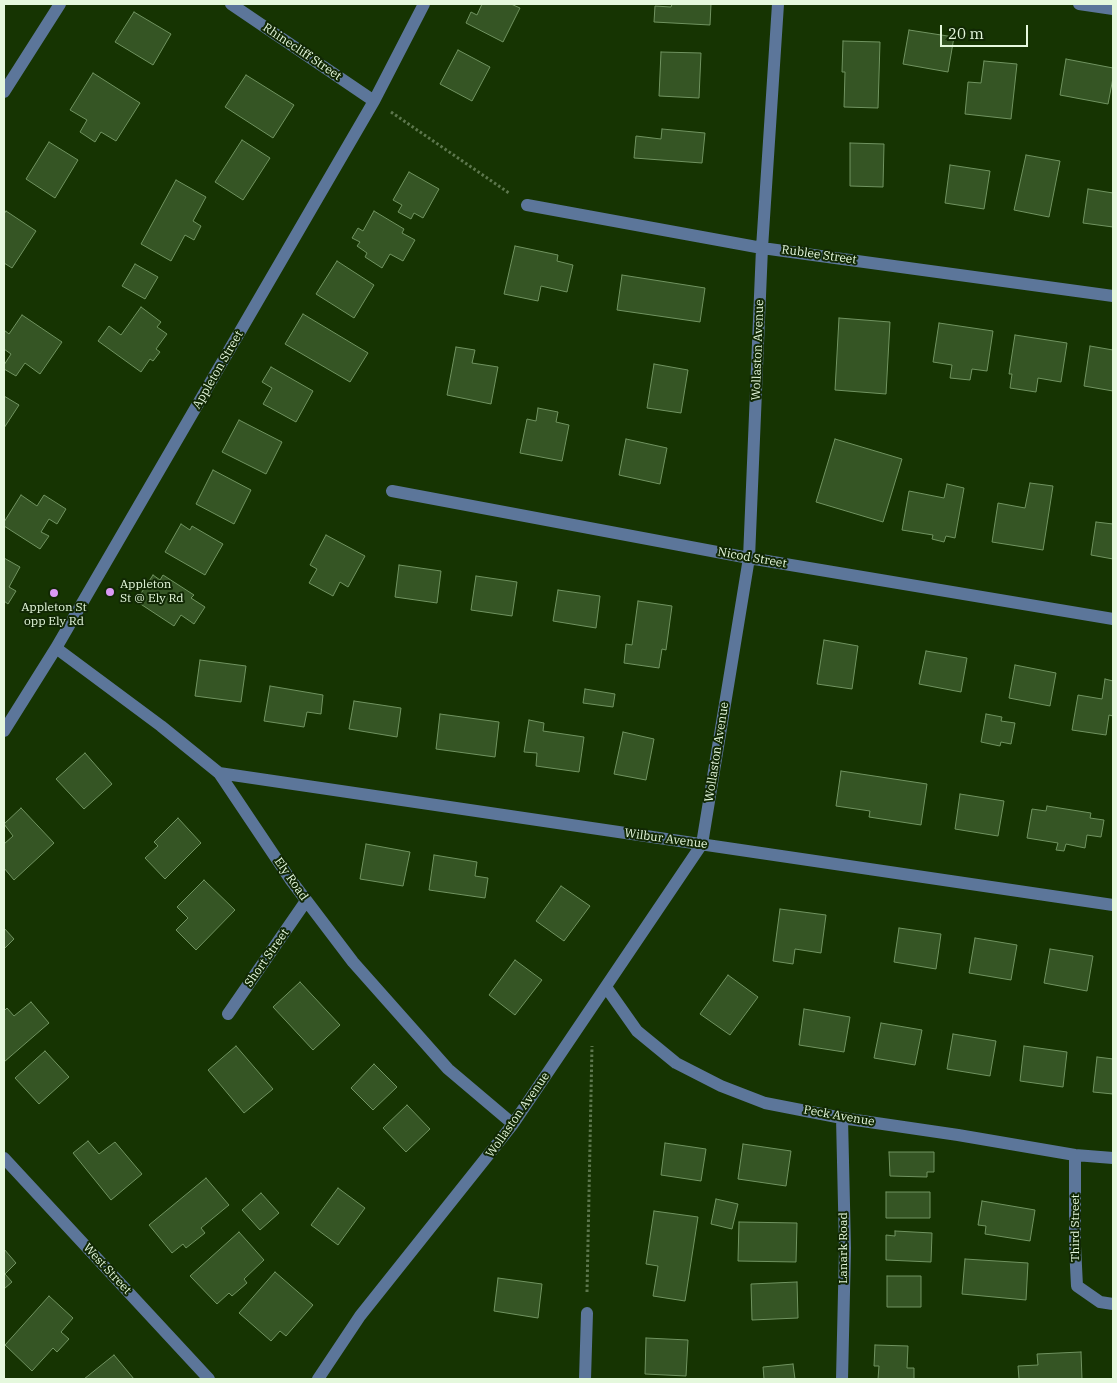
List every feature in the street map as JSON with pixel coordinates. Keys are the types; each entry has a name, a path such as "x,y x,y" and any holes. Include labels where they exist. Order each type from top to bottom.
{"street":[{"path":"4,92 60,4"},
{"name":"Rhinecliff Street","path":"232,4 374,101"},
{"name":"Appleton Street","path":"4,731 56,648 374,101 424,4"},
{"name":"Wollaston Avenue","path":"318,1379 360,1316 496,1148 702,844 749,558 762,248 778,4"},
{"path":"1079,4 1113,9"},
{"name":"Rublee Street","path":"527,205 762,248 1113,296"},
{"name":"Nicod Street","path":"392,491 749,558 1113,619"},
{"name":"Ely Road","path":"56,648 161,726 220,773 290,879 353,962 448,1069 513,1124"},
{"name":"Wilbur Avenue","path":"220,773 1113,905"},
{"name":"Short Street","path":"228,1014 306,901"},
{"name":"Peck Avenue","path":"606,987 637,1032 676,1063 721,1086 765,1103 842,1118 958,1135 1075,1156 1113,1158"},
{"name":"Lanark Road","path":"842,1118 845,1248 842,1379"},
{"name":"Third Street","path":"1075,1156 1076,1286 1100,1302 1113,1304"},
{"name":"West Street","path":"4,1158 210,1379"},
{"path":"585,1379 587,1313"}],"path":[{"path":"374,101 527,205"},
{"path":"587,1313 593,1007"}],"building":[{"path":"482,4 511,4 520,8 503,42 466,23 471,12 477,15"},
{"path":"672,4 711,4 710,25 654,22 655,6 671,7"},
{"path":"134,12 171,34 153,65 115,42"},
{"path":"909,30 954,37 948,72 903,64"},
{"path":"843,41 880,42 878,108 844,107 845,72 842,72"},
{"path":"458,50 490,67 472,101 440,84"},
{"path":"661,52 701,53 699,98 659,96"},
{"path":"1066,59 1113,68 1108,104 1060,95"},
{"path":"984,61 1017,64 1011,119 965,114 968,82 981,83"},
{"path":"93,73 140,103 116,141 101,132 95,142 80,132 87,120 70,110"},
{"path":"246,75 294,105 273,138 225,107"},
{"path":"662,129 705,133 702,163 634,158 636,136 661,139"},
{"path":"242,140 270,158 243,200 215,182"},
{"path":"49,142 78,160 55,198 26,179"},
{"path":"850,143 884,144 883,187 850,186"},
{"path":"1026,155 1060,161 1049,217 1014,210"},
{"path":"950,165 990,171 984,209 945,203"},
{"path":"409,172 439,189 423,218 414,213 411,219 398,212 402,205 393,200"},
{"path":"176,180 206,197 193,221 201,226 194,240 185,235 171,261 141,244"},
{"path":"1088,189 1113,193 1113,227 1083,223"},
{"path":"6,211 36,231 12,268 4,263 4,214"},
{"path":"374,211 404,229 402,233 415,240 403,261 390,254 382,268 365,257 367,253 357,246 360,242 352,238 358,228 363,231"},
{"path":"515,246 558,255 557,261 573,265 567,292 541,286 538,301 504,294"},
{"path":"337,261 374,285 354,318 316,294"},
{"path":"135,264 158,277 145,299 122,286"},
{"path":"622,275 705,288 700,322 617,310"},
{"path":"141,307 161,322 157,327 167,334 156,349 160,352 153,361 150,359 141,372 98,341 109,326 121,335"},
{"path":"303,314 368,353 350,382 285,344"},
{"path":"22,315 62,342 40,374 25,363 16,376 4,369 4,365 11,354 4,349 4,330 9,334"},
{"path":"839,318 890,322 886,394 835,390"},
{"path":"939,323 993,331 987,371 972,369 970,380 950,378 952,365 933,362"},
{"path":"1015,335 1067,343 1061,382 1038,378 1036,392 1010,388 1012,374 1009,374"},
{"path":"1090,346 1113,350 1113,391 1084,386"},
{"path":"456,347 475,350 472,363 498,367 491,404 447,395"},
{"path":"654,364 688,370 681,413 647,408"},
{"path":"271,367 313,391 296,422 263,404 272,388 262,382"},
{"path":"4,396 19,405 4,428"},
{"path":"538,408 558,412 556,422 569,425 562,461 520,453 527,419 536,421"},
{"path":"239,420 282,442 266,474 222,452"},
{"path":"626,439 667,448 660,484 619,475"},
{"path":"835,439 902,459 883,522 816,502"},
{"path":"213,470 251,490 234,524 196,504"},
{"path":"1030,483 1053,486 1043,550 992,542 998,503 1025,508"},
{"path":"947,484 964,488 955,538 946,536 944,542 932,539 933,535 902,530 909,491 944,498"},
{"path":"21,495 37,506 44,495 66,509 57,524 49,519 41,532 49,536 40,549 4,526 4,522"},
{"path":"1096,522 1113,524 1113,559 1091,555"},
{"path":"181,524 190,530 192,526 223,544 205,575 165,552"},
{"path":"326,535 365,556 348,587 340,582 333,596 309,583 317,569 310,565"},
{"path":"4,558 20,567 9,587 16,591 8,604 4,601"},
{"path":"399,565 441,571 437,603 395,597"},
{"path":"153,575 160,580 163,575 194,595 191,598 205,607 194,624 181,615 174,626 136,601"},
{"path":"476,576 517,582 512,616 471,610"},
{"path":"558,590 600,596 596,628 553,621"},
{"path":"638,601 672,606 666,650 662,649 659,668 624,663 626,644 632,645"},
{"path":"824,640 858,646 852,689 817,684"},
{"path":"926,651 967,658 961,692 919,684"},
{"path":"200,660 246,666 241,702 195,696"},
{"path":"1015,665 1056,673 1050,706 1009,698"},
{"path":"1105,679 1113,681 1113,716 1109,715 1106,735 1072,730 1078,695 1102,699"},
{"path":"270,686 323,695 321,714 307,712 304,727 264,721"},
{"path":"585,689 615,694 613,707 583,703"},
{"path":"354,701 401,708 397,737 349,729"},
{"path":"440,714 499,722 495,757 436,749"},
{"path":"986,714 1002,717 1001,721 1015,723 1011,744 1001,742 1000,746 981,742"},
{"path":"529,720 544,723 543,731 584,737 579,772 536,766 537,753 524,752"},
{"path":"623,732 654,739 646,780 614,774"},
{"path":"85,753 112,784 84,809 56,779"},
{"path":"841,771 927,784 921,825 869,817 870,811 836,806"},
{"path":"960,794 1004,801 998,836 955,829"},
{"path":"1047,806 1091,813 1090,818 1104,820 1101,837 1087,835 1085,848 1066,844 1064,851 1056,850 1058,843 1027,838 1032,809 1046,811"},
{"path":"21,808 54,843 14,880 4,868 4,844 13,836 4,824"},
{"path":"178,818 201,843 165,879 145,858 158,846 154,842"},
{"path":"366,844 410,852 403,886 360,879"},
{"path":"434,855 477,862 475,876 488,878 485,898 429,890"},
{"path":"204,880 235,910 196,950 176,930 188,918 177,907"},
{"path":"561,886 590,906 564,941 536,921"},
{"path":"780,909 826,915 821,953 795,949 793,964 773,961"},
{"path":"4,928 14,939 4,949"},
{"path":"899,928 941,934 936,969 894,962"},
{"path":"975,938 1017,945 1011,980 969,973"},
{"path":"1050,949 1093,956 1087,991 1044,983"},
{"path":"515,960 542,980 515,1015 489,995"},
{"path":"728,975 758,997 730,1035 700,1014"},
{"path":"300,982 340,1025 313,1050 273,1007"},
{"path":"31,1002 49,1023 4,1062 4,1011 7,1008 14,1016"},
{"path":"804,1009 850,1017 844,1052 799,1045"},
{"path":"881,1023 922,1030 915,1065 874,1058"},
{"path":"953,1034 996,1041 990,1076 947,1069"},
{"path":"236,1046 273,1089 244,1113 208,1070"},
{"path":"1024,1046 1067,1052 1063,1087 1020,1081"},
{"path":"45,1051 69,1077 39,1104 15,1078"},
{"path":"1097,1057 1113,1059 1113,1094 1093,1092"},
{"path":"374,1064 397,1087 373,1110 351,1088"},
{"path":"407,1105 430,1129 406,1152 383,1128"},
{"path":"88,1141 99,1154 115,1142 142,1174 111,1200 73,1153"},
{"path":"665,1143 706,1149 701,1181 661,1175"},
{"path":"743,1144 791,1151 786,1186 738,1179"},
{"path":"889,1152 934,1152 934,1172 927,1172 927,1177 890,1176"},
{"path":"206,1178 229,1205 201,1228 205,1233 186,1248 183,1244 172,1253 149,1225"},
{"path":"338,1188 365,1208 338,1245 311,1225"},
{"path":"886,1192 930,1192 930,1218 886,1218"},
{"path":"261,1193 279,1213 260,1230 242,1210"},
{"path":"716,1199 738,1204 732,1229 711,1224"},
{"path":"982,1201 1035,1210 1030,1241 985,1234 986,1226 978,1225"},
{"path":"654,1211 698,1217 685,1301 653,1296 658,1266 646,1264"},
{"path":"739,1222 797,1223 796,1262 738,1261"},
{"path":"895,1231 932,1233 931,1262 886,1260 886,1235 895,1236"},
{"path":"239,1232 264,1260 244,1279 247,1283 232,1296 229,1293 217,1304 190,1276"},
{"path":"4,1249 16,1263 5,1274 12,1282 4,1289"},
{"path":"965,1259 1028,1263 1026,1300 962,1294"},
{"path":"275,1272 313,1305 286,1336 280,1331 271,1341 239,1313"},
{"path":"887,1276 921,1276 921,1307 887,1307"},
{"path":"498,1278 542,1284 538,1318 494,1311"},
{"path":"797,1282 798,1318 752,1320 751,1284"},
{"path":"49,1296 73,1318 61,1332 69,1339 57,1352 53,1348 32,1371 5,1345"},
{"path":"646,1338 688,1340 686,1376 645,1374"},
{"path":"875,1345 908,1346 907,1368 914,1368 914,1379 878,1379 879,1366 874,1366"},
{"path":"1081,1352 1082,1379 1019,1379 1018,1366 1038,1365 1037,1354"},
{"path":"114,1355 134,1379 84,1379"},
{"path":"793,1364 795,1379 764,1379 763,1367"}],"place":[{"name":"Appleton St @ Ely Rd","path":"110,592"},
{"name":"Appleton St opp Ely Rd","path":"54,593"}]}
